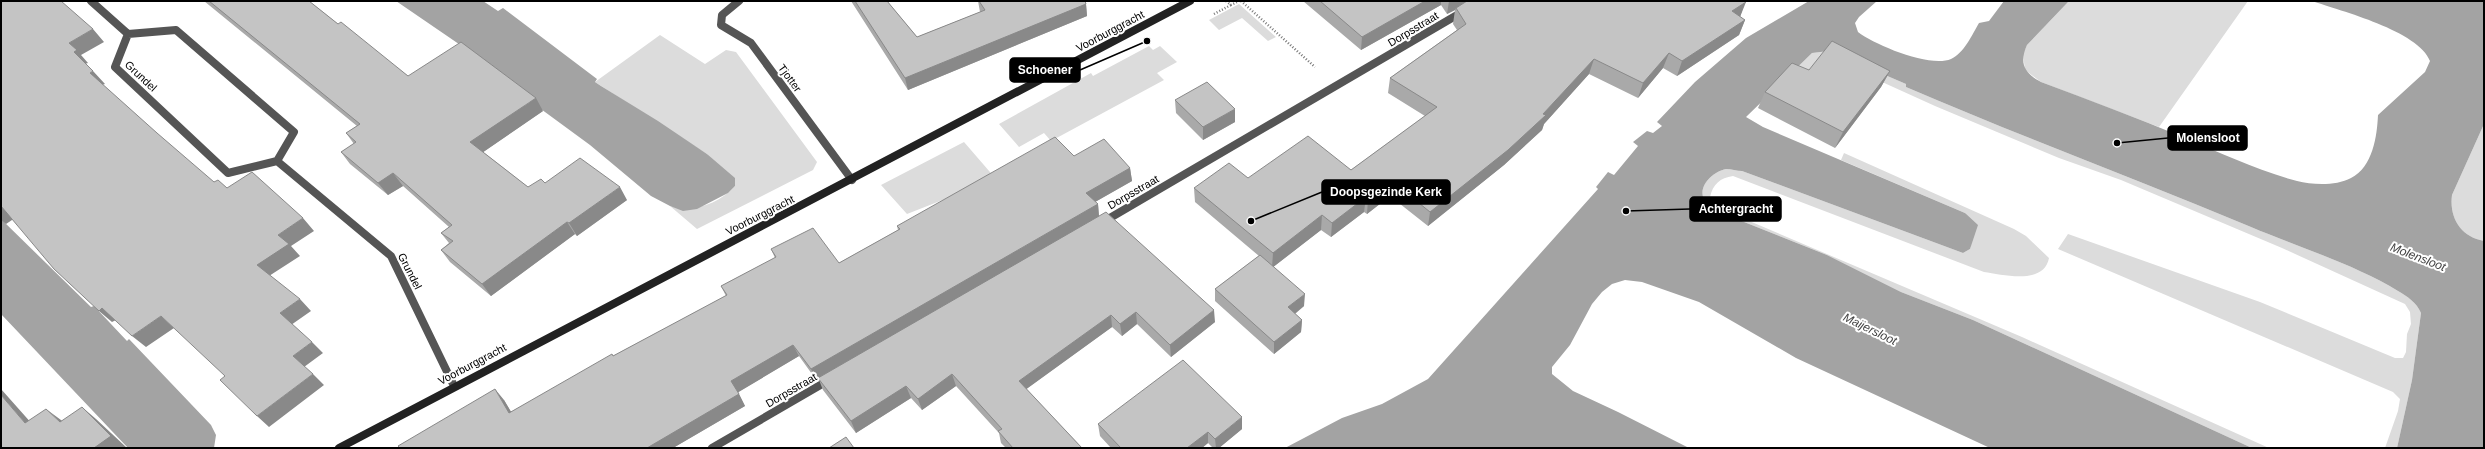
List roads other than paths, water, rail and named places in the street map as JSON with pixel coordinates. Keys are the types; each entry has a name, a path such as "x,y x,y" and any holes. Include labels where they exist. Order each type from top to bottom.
{"street":[{"path":"91,1 128,34 176,30 294,132 277,160"},
{"name":"Tjotter","path":"739,1 722,14 721,25 751,43 852,180"},
{"name":"Voorburggracht","path":"339,448 454,386 852,180 1190,1"},
{"name":"Dorpsstraat","path":"1097,226 1337,87 1481,1"},
{"name":"Grundel","path":"128,34 115,67 228,173 277,160 391,256 454,386"},
{"name":"Dorpsstraat","path":"712,448 836,376"}],"water":[{"path":"396,1 483,1 498,11 503,8 597,79 595,82 658,121 707,154 735,178 735,186 728,193 697,209 683,211 651,196 590,145 530,101 472,53"},
{"name":"Maijersloot","path":"1809,1 1877,1 1859,17 1855,23 1858,32 1889,49 1903,54 1917,58 1942,61 1951,59 1960,53 1979,23 1989,21 2004,1 2069,1 2027,45 2023,62 2027,71 2035,79 2283,177 2317,184 2332,184 2351,178 2364,166 2369,159 2375,141 2378,115 2425,72 2430,61 2423,50 2411,40 2395,31 2359,16 2312,1 2484,1 2484,124 2452,195 2452,211 2458,225 2463,231 2476,239 2484,241 2484,448 2397,448 2412,380 2421,313 2414,303 2401,293 2345,264 1949,105 1906,87 1906,84 1829,51 1812,53 1746,117 1763,127 1965,213 1978,225 1970,249 1963,253 1742,171 1726,169 1715,173 1704,186 1703,197 1706,203 1719,212 1827,255 1901,292 1973,320 2252,448 1990,448 1796,358 1699,302 1642,282 1625,280 1612,284 1602,292 1592,304 1570,345 1552,367 1552,374 1573,391 1689,448 1285,448 1342,418 1382,404 1428,379 1598,189 1596,187 1608,172 1614,175 1638,146 1633,142 1647,131 1653,133 1662,126 1657,122 1695,82 1746,38"},
{"path":"1,219 91,307 94,306 127,341 129,339 211,425 216,435 214,448 128,448 1,314"}],"place":[{"name":"Schoener","path":"1147,41"},
{"name":"Molensloot","path":"2117,143"},
{"name":"Achtergracht","path":"1626,211"},
{"name":"Doopsgezinde Kerk","path":"1251,221"}]}
